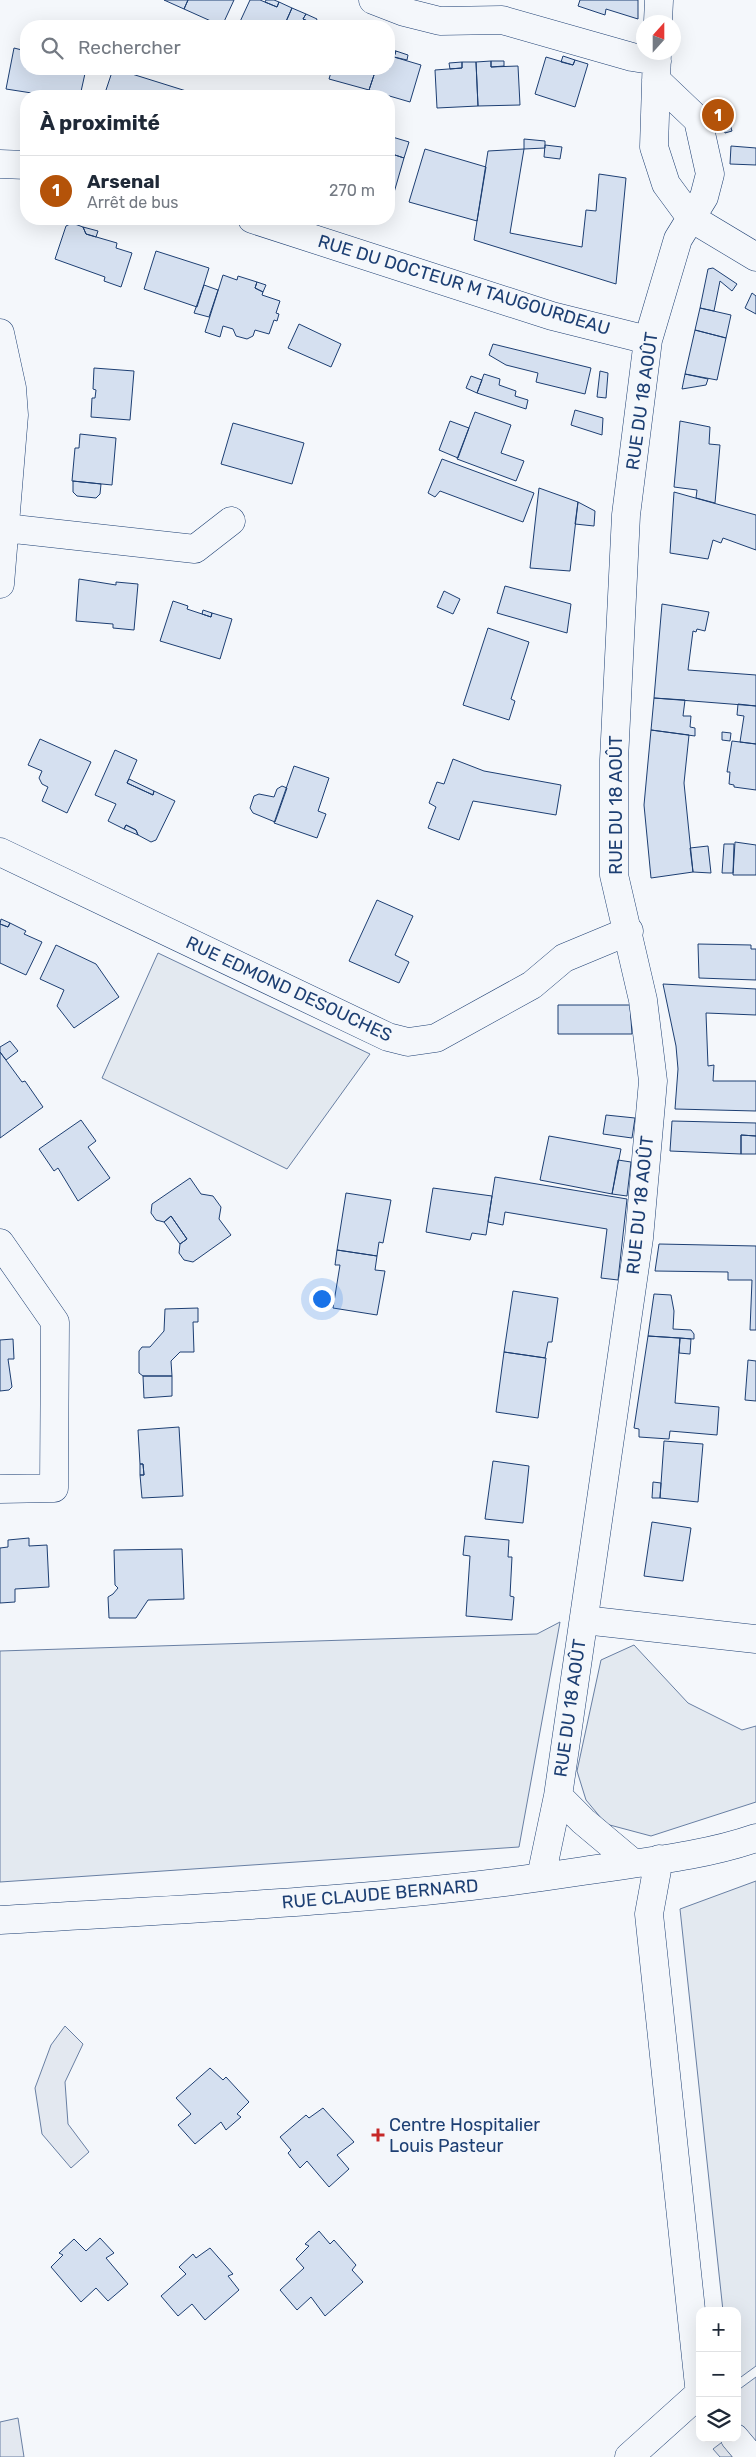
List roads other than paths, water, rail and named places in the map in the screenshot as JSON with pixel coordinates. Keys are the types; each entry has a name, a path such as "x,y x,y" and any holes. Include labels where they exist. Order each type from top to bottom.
{"street":[{"path":"373,0 404,12 440,21 502,20 657,64 654,146 666,184 691,218 756,257"},
{"path":"658,0 658,15"},
{"name":"RUE DU 18 AOÛT","path":"541,1878 558,1796 638,1238 653,1081 643,1000 629,931 614,875 614,760 626,514 648,340 678,240 704,197 710,174 698,120 657,64"},
{"path":"0,164 20,165"},
{"name":"RUE DU DOCTEUR M TAUGOURDEAU","path":"271,225 552,316 648,340"},
{"path":"0,333 12,388 14,416 0,584"},
{"path":"5,528 194,549 231,521"},
{"name":"RUE EDMOND DESOUCHES","path":"0,852 388,1037 408,1042 436,1038 532,985 564,958 629,931"},
{"path":"0,1243 55,1322 54,1488 0,1489"},
{"name":"RUE DU 18 AOÛT","path":"584,1620 756,1639"},
{"name":"RUE DU 18 AOÛT","path":"558,1796 583,1821 646,1861"},
{"name":"RUE CLAUDE BERNARD","path":"0,1920 382,1896 541,1878 722,1850 756,1838"},
{"path":"646,1861 649,1914 696,2366"},
{"path":"629,2457 697,2397"},
{"path":"738,2442 751,2457"}],"place":[{"name":"Arsenal","path":"718,115"},
{"name":"Centre Hospitalier Louis Pasteur","path":"378,2135"}]}
